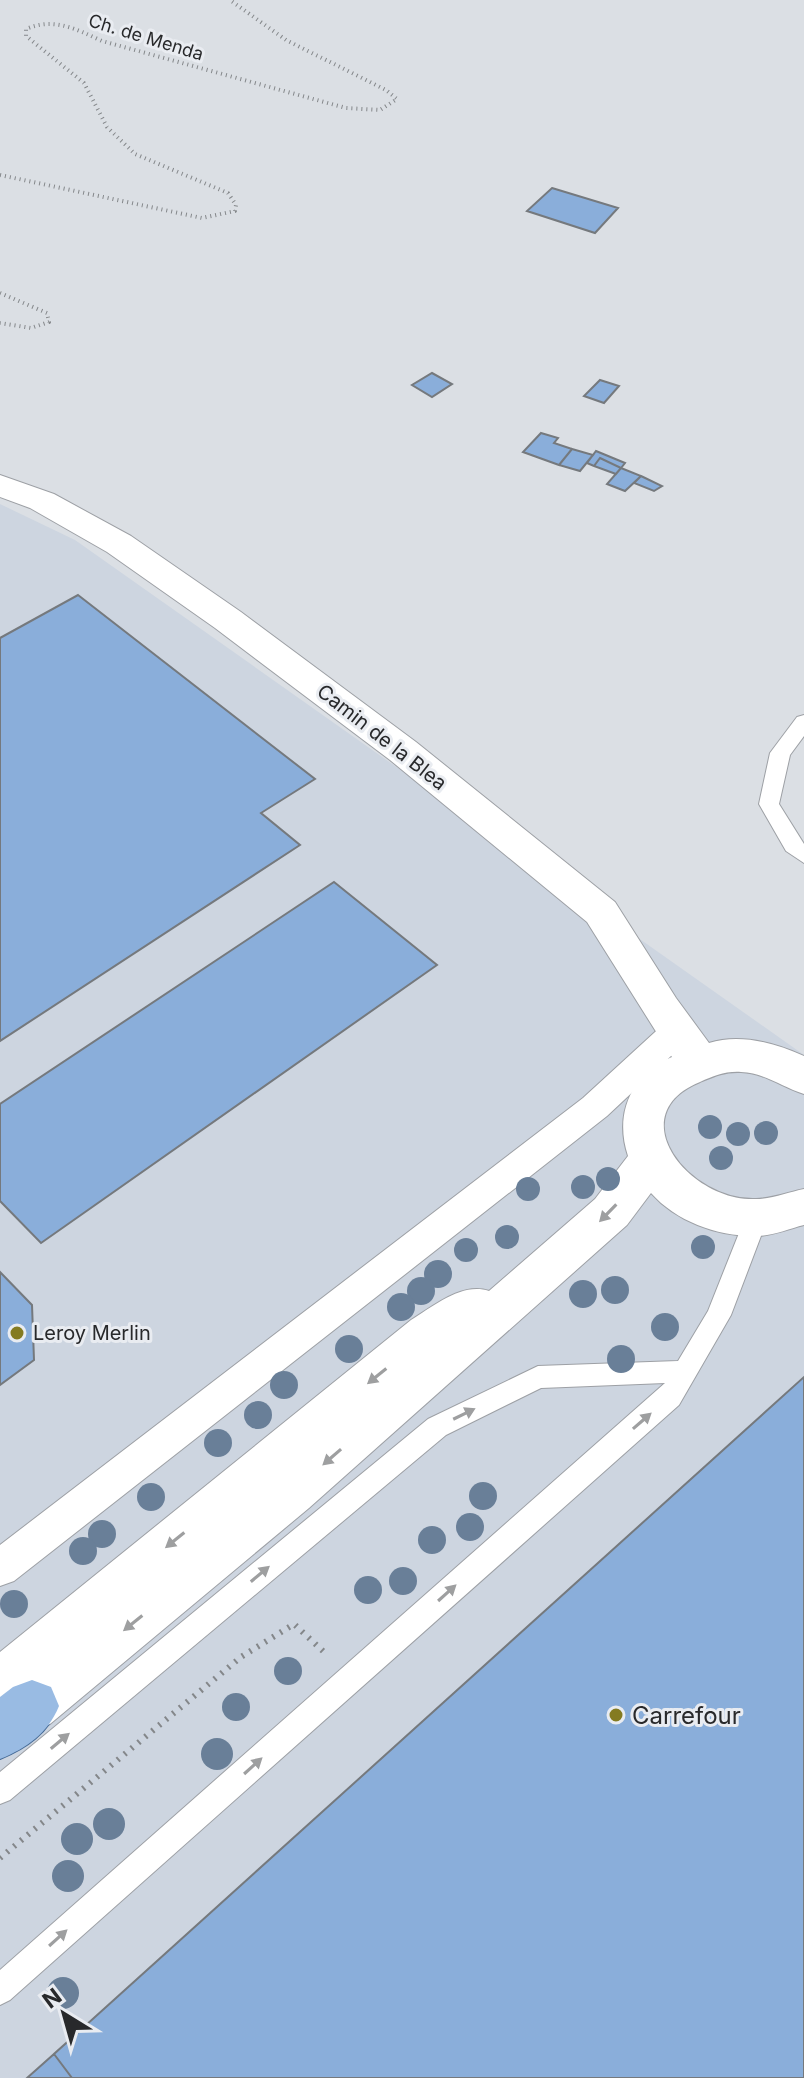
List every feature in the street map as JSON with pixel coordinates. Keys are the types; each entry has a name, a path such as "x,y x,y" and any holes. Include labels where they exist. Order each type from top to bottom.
{"street":[{"name":"Camin de la Blea","path":"0,485 42,501 119,544 228,620 403,751 601,912 688,1046"},
{"path":"0,1568 595,1107 688,1046 723,1056 775,1062 804,1077"},
{"path":"688,1046 677,1071 661,1084 649,1101 642,1120 643,1141 649,1161 666,1185 691,1203 722,1216 755,1220 784,1216 804,1207"},
{"path":"11,1707 292,1492 611,1212 649,1161"}],"lane":[{"path":"804,722 780,753 769,804 793,846 804,856"},
{"path":"0,1990 670,1397 719,1315 755,1220"},
{"path":"0,1790 437,1427 538,1377 685,1372"}],"path":[{"name":"Ch. de Menda","path":"0,175 202,218 235,211 236,205 228,193 135,154 107,127 84,83 26,36 26,29 36,23 64,25 102,41 346,108 380,112 392,106 397,99 386,90 286,40 230,0"},
{"path":"0,293 47,313 49,322 38,328 23,330 0,323"},
{"path":"0,1858 241,1657 294,1624"}],"shaded area":[{"path":"0,504 75,540 804,1055 804,2078 0,2078"}],"building":[{"path":"552,188 618,208 595,233 527,211"},
{"path":"432,373 452,384 432,397 412,385"},
{"path":"600,380 619,386 604,403 584,396"},
{"path":"541,433 558,438 554,443 572,449 559,465 523,452"},
{"path":"572,449 593,455 580,471 559,465"},
{"path":"596,451 625,463 621,468 600,458 594,466 587,463"},
{"path":"600,458 621,468 616,474 594,466"},
{"path":"621,468 641,476 625,491 607,484"},
{"path":"641,476 662,486 654,491 634,483"},
{"path":"78,595 315,779 261,813 300,845 0,1041 0,638"},
{"path":"334,882 437,965 41,1243 0,1201 0,1104"},
{"name":"Leroy Merlin","path":"0,1272 32,1305 34,1360 0,1385"},
{"name":"Carrefour","path":"804,1377 804,2078 72,2078 54,2054"},
{"path":"54,2054 72,2078 27,2078"}],"place":[{"name":"Leroy Merlin","path":"17,1333"},
{"name":"Carrefour","path":"616,1715"}]}
